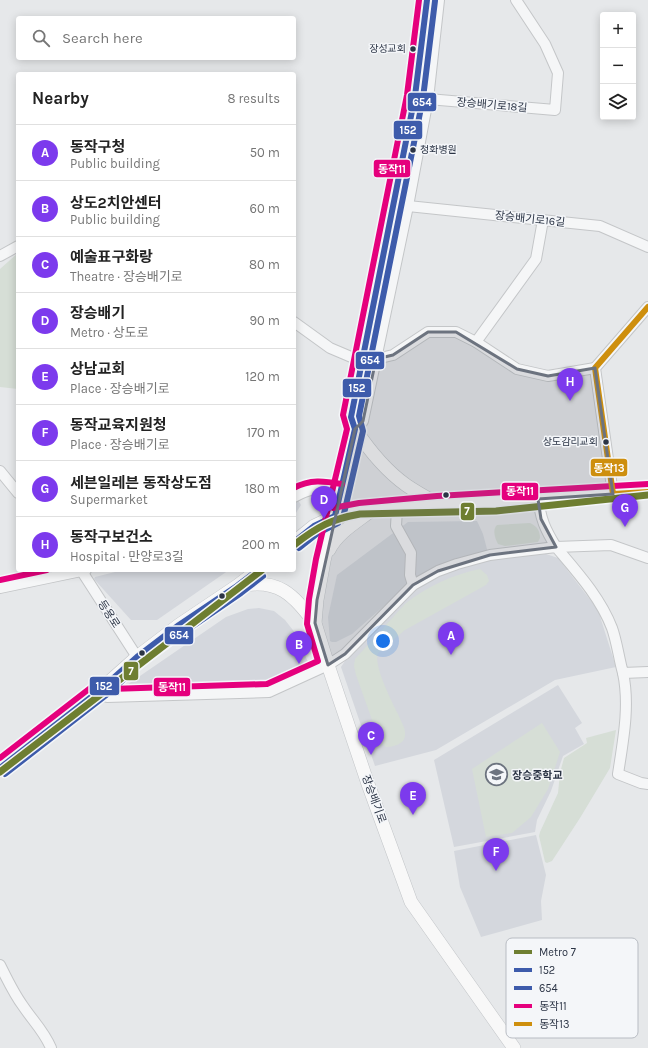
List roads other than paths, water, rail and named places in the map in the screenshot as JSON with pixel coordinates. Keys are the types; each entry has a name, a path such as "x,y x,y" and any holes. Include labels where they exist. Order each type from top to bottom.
{"main road":[{"name":"장승배기로","path":"355,429 324,561 317,600 315,624 368,784 411,902 506,1037"},
{"path":"355,429 369,449 386,468 405,485 438,504"},
{"path":"296,540 314,526 335,516 351,512 438,504 648,492"},
{"path":"324,561 332,544 351,526 372,510"},
{"path":"0,768 100,690 137,657 179,625 255,572"},
{"path":"237,586 252,583 266,584 281,588 303,608 315,624"},
{"name":"장승배기로","path":"507,1038 514,1048"}],"street":[{"name":"장승배기로","path":"427,0 414,96 351,417 355,429 360,426 363,421 408,206 428,99 439,0"},
{"name":"장승배기로18길","path":"428,99 555,110 558,73 546,44 516,0"},
{"name":"장승배기로16길","path":"408,206 600,226 648,247"},
{"path":"476,342 536,258 543,220"},
{"path":"0,256 16,247"},
{"path":"376,359 393,355 428,332 456,332 476,342 517,369 548,376 595,368 648,308"},
{"path":"296,323 330,348 363,362"},
{"path":"595,368 613,494"},
{"path":"0,471 16,491"},
{"path":"296,496 303,491 319,488 340,492"},
{"path":"538,499 541,519 547,533 556,547 580,575 603,608 612,629 626,687 624,731 618,774 641,783 648,784"},
{"path":"397,508 396,526 411,553 410,575 413,585"},
{"path":"100,690 106,697 269,692 328,665 345,654 413,585 438,571 457,564 490,555 556,547 611,545 648,558"},
{"path":"0,588 74,572"},
{"name":"등용로","path":"84,572 137,657"},
{"path":"623,673 648,672"},
{"path":"0,965 15,994 23,1007 39,1026 50,1048"}],"metro line":[{"name":"7","path":"296,544 310,533 332,521 360,514 496,511 648,495"},
{"name":"7","path":"0,772 259,572"}],"place":[{"name":"장성교회","path":"413,49"},
{"name":"청화병원","path":"413,150"},
{"name":"동작구보건소","path":"570,401"},
{"name":"상도감리교회","path":"606,442"},
{"name":"장승배기","path":"324,519"},
{"name":"세븐일레븐 동작상도점","path":"625,527"},
{"name":"동작구청","path":"451,655"},
{"name":"상도2치안센터","path":"299,664"},
{"name":"예술표구화랑","path":"371,755"},
{"name":"장승중학교","path":"497,775"},
{"name":"상남교회","path":"413,815"},
{"name":"동작교육지원청","path":"496,871"}]}
